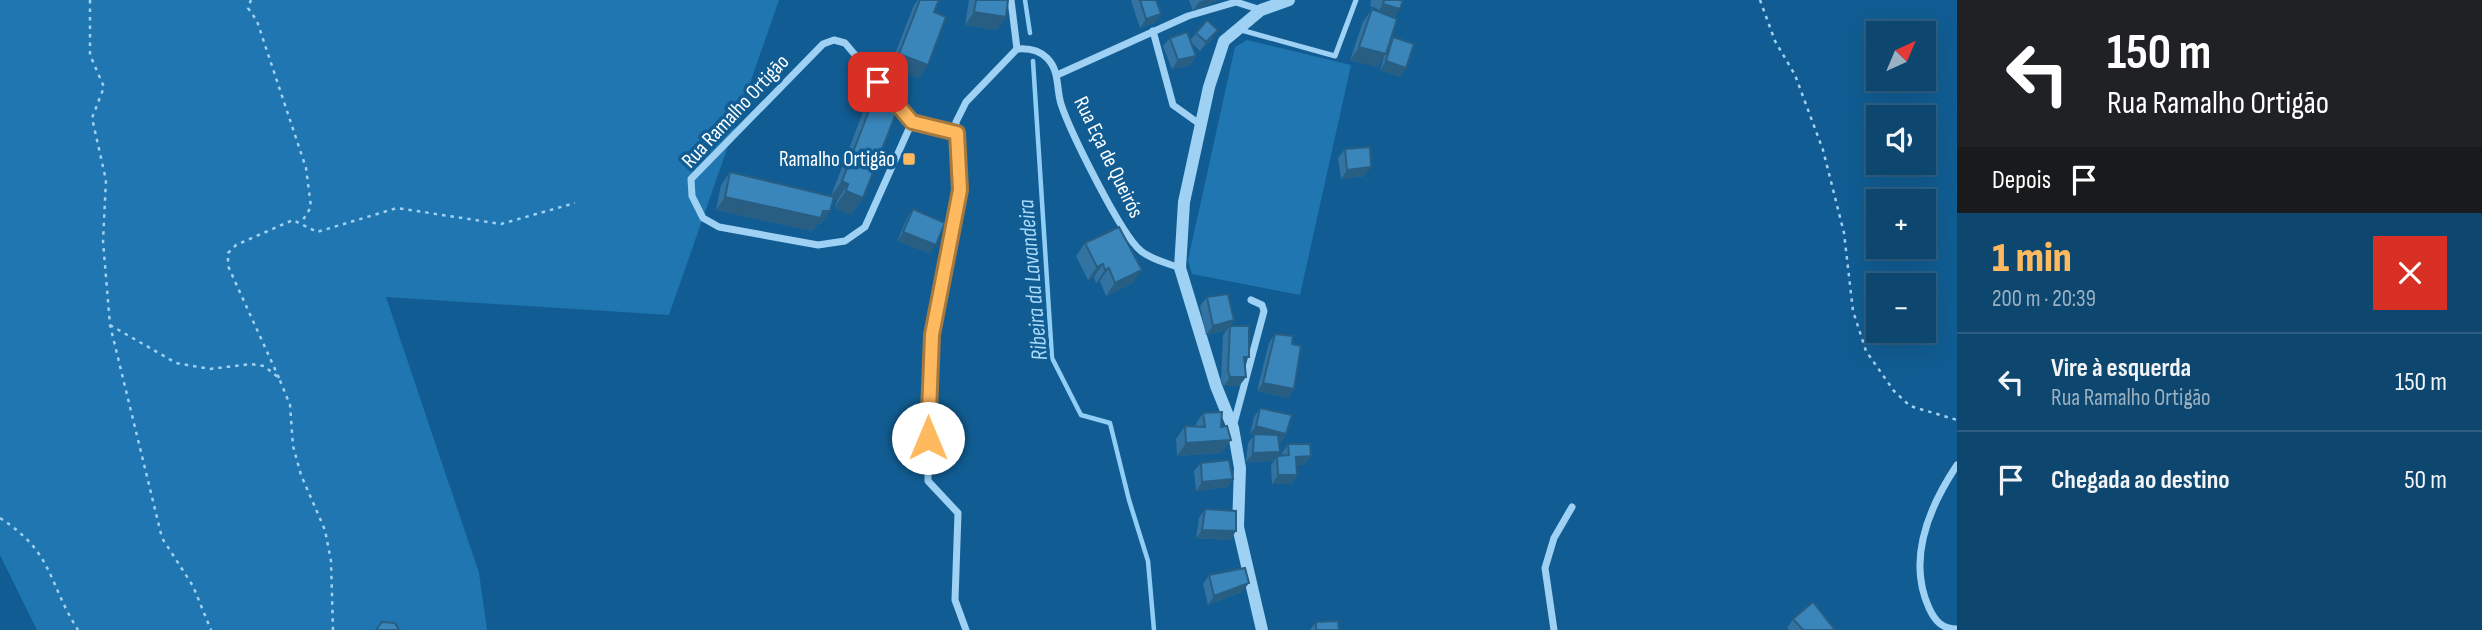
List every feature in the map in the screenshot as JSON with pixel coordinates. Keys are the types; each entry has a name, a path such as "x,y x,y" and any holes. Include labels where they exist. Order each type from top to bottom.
{"street":[{"path":"966,630 955,600 958,513 928,481 928,383 932,335 960,190 956,122 966,102 1017,48 1011,0"},
{"path":"1262,630 1238,527 1240,468 1233,428 1216,386 1180,268 1184,202 1224,41 1261,10 1289,0"},
{"path":"1057,75 1188,16 1236,2 1261,10"},
{"path":"1153,31 1172,105 1201,125"},
{"name":"Rua Ramalho Ortigão","path":"834,40 845,43 912,122 865,227 845,241 818,245 719,227 703,218 692,196 691,178 823,44 834,40"},
{"name":"Rua Eça de Queirós","path":"1017,48 1031,48 1047,58 1057,75 1060,102 1116,217 1139,249 1157,260 1180,268"},
{"path":"912,122 957,133"},
{"path":"1233,428 1264,311 1262,305 1251,300"},
{"path":"1957,465 1933,508 1920,555 1919,586 1940,627 1957,629"},
{"path":"1554,630 1545,568 1554,538 1572,507"}],"lane":[{"path":"1237,29 1335,56 1356,0"}],"path":[{"path":"90,0 90,55 104,87 92,118 106,180 103,241 110,325 162,538 193,586 211,630"},
{"path":"251,0 248,8 257,21 306,168 312,207 301,223"},
{"path":"1760,0 1775,41 1795,75 1823,150 1844,233 1853,311 1866,351 1895,391 1910,406 1957,420"},
{"path":"333,630 331,561 325,530 301,475 293,446 290,405 228,266 228,253 236,245 293,220 317,232 397,208 502,224 575,203"},
{"path":"110,325 176,363 210,369 251,364 264,366 279,378"},
{"path":"0,518 25,534 42,555 78,630"}],"shaded area":[{"path":"0,0 779,0 669,315 386,297 479,573 487,630 37,630 0,555"},
{"path":"1247,40 1351,65 1300,295 1192,274 1188,260 1235,47"}],"building":[{"path":"920,0 939,0 934,12 946,17 928,65 899,54"},
{"path":"976,0 1008,0 1006,17 974,12"},
{"path":"1140,0 1156,0 1161,14 1146,19"},
{"path":"1383,0 1403,0 1400,9 1383,4"},
{"path":"1372,9 1397,19 1386,54 1359,47"},
{"path":"1207,20 1218,30 1206,42 1196,33"},
{"path":"1187,32 1196,56 1178,60 1170,38"},
{"path":"1393,37 1414,44 1406,68 1386,61"},
{"path":"878,87 890,92 887,98 900,103 863,198 846,191 848,184 842,181"},
{"path":"1370,147 1371,167 1347,170 1345,149"},
{"path":"730,172 834,197 830,211 823,211 821,218 725,197"},
{"path":"913,209 945,223 936,245 903,232"},
{"path":"1119,227 1142,270 1115,283 1109,268 1105,270 1103,264 1097,267 1085,243"},
{"path":"1228,294 1234,320 1213,326 1207,297"},
{"path":"1230,326 1249,326 1249,357 1244,357 1246,377 1230,377 1228,371"},
{"path":"1275,334 1293,336 1292,344 1301,346 1294,389 1263,383"},
{"path":"1260,408 1292,415 1286,434 1256,426"},
{"path":"1222,412 1221,427 1227,426 1231,440 1186,443 1185,426 1205,427 1203,413"},
{"path":"1254,434 1278,435 1280,452 1253,453"},
{"path":"1288,444 1310,444 1311,456 1296,457 1297,475 1278,475 1277,456 1289,455"},
{"path":"1229,460 1233,479 1202,482 1201,463"},
{"path":"1205,509 1236,511 1236,531 1202,530"},
{"path":"1245,568 1249,583 1214,596 1209,575"},
{"path":"1813,602 1835,630 1803,630 1793,619"},
{"path":"1338,621 1339,630 1316,630 1316,622"},
{"path":"382,622 395,623 399,630 376,630"}],"waterway":[{"name":"Ribeira da Lavandeira","path":"1025,0 1030,33"},
{"name":"Ribeira da Lavandeira","path":"1033,61 1052,358 1081,415 1110,423 1129,500 1148,561 1154,630"}],"place":[{"name":"Ramalho Ortigão","path":"909,159"}],"route":[{"path":"878,82 912,122 957,133 960,190 932,335 928,383 928,438"}]}
